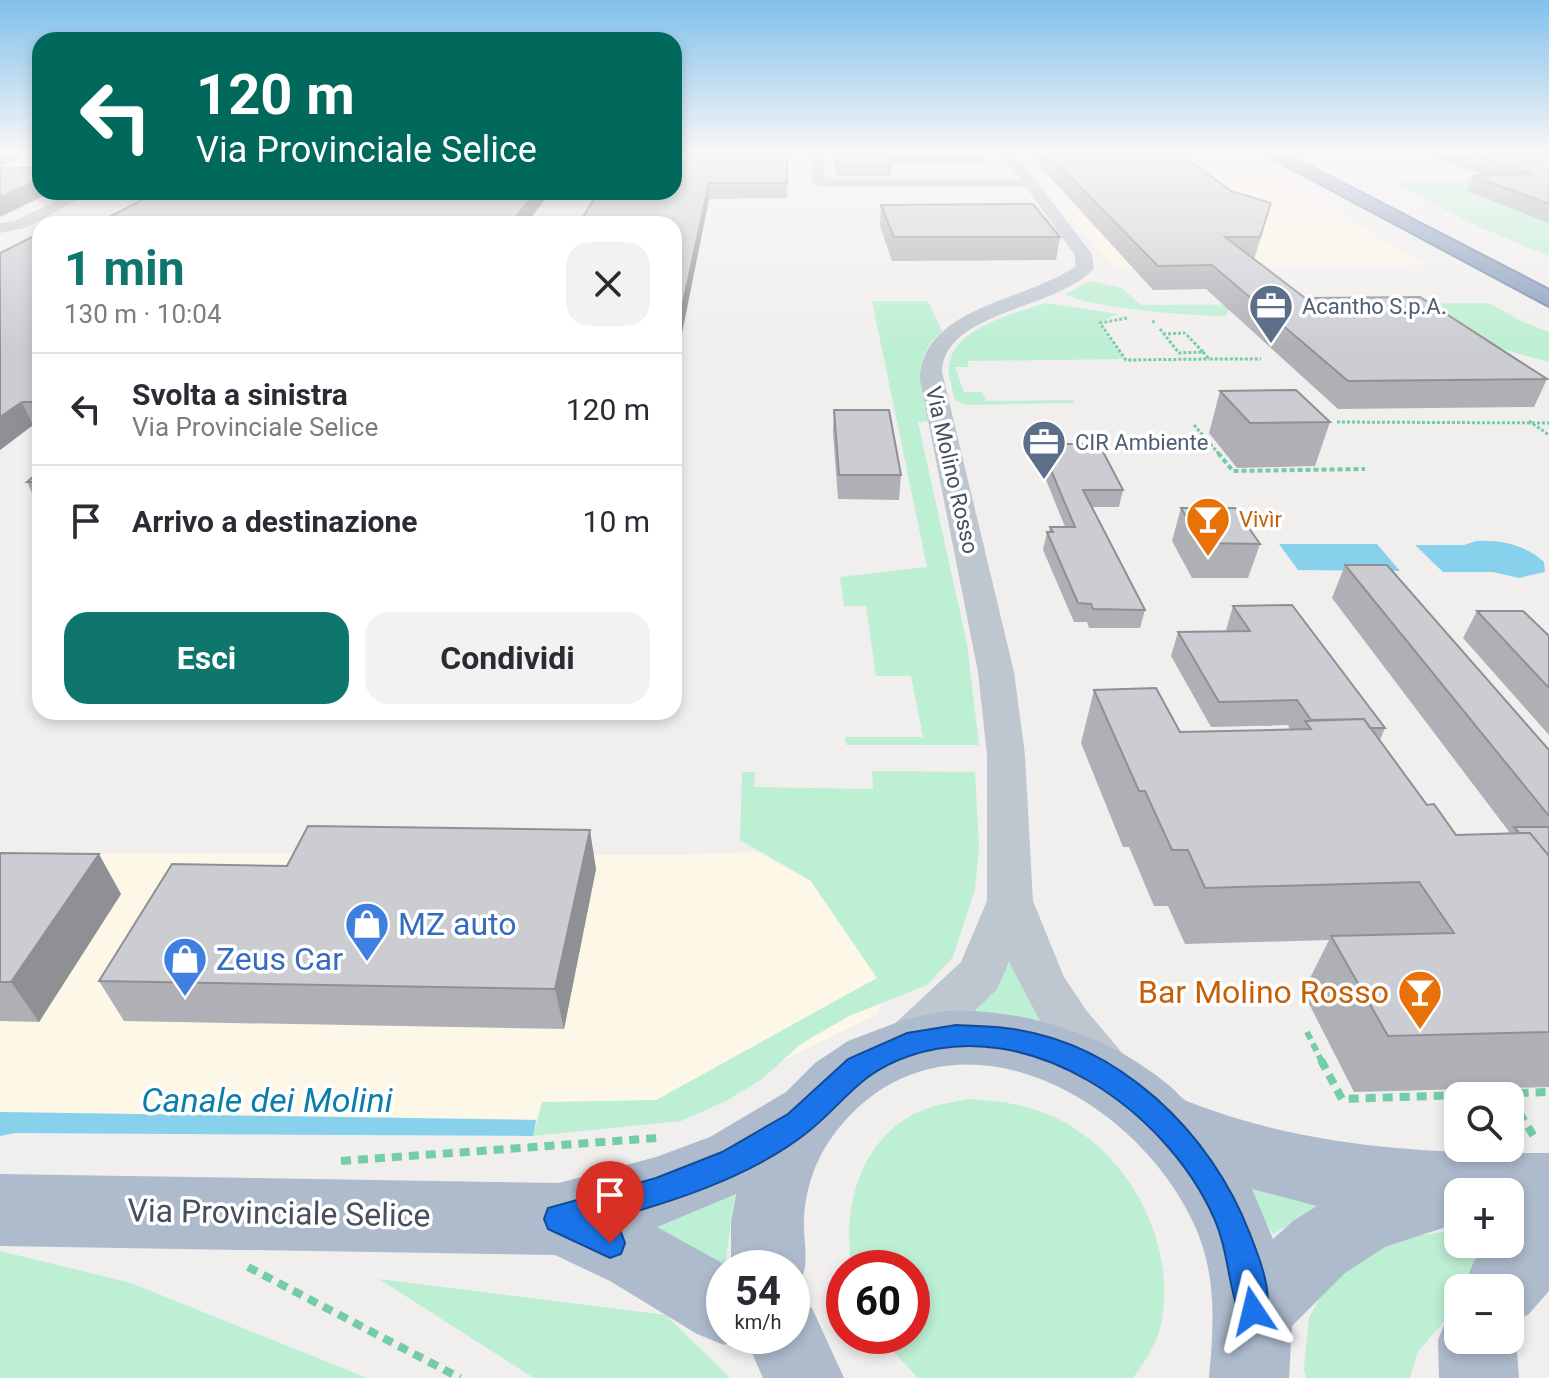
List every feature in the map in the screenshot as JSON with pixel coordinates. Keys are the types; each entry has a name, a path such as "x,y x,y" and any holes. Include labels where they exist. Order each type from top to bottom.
{"highway":[{"path":"1395,218 1549,299"},
{"path":"1432,218 1549,277"}],"main road":[{"name":"Via Provinciale Selice","path":"0,1210 559,1219 656,1192 732,1162 798,1123 857,1067 907,1045 956,1036 1007,1039 1059,1053 1110,1079 1167,1125 1199,1164 1226,1209 1244,1258 1251,1360"},
{"name":"Via Provinciale Selice","path":"768,1250 769,1207 786,1150 816,1103"},
{"name":"Via Provinciale Selice","path":"1167,1125 1262,1160 1349,1177 1444,1187"},
{"name":"Via Provinciale Selice","path":"1505,1178 1545,1168"},
{"name":"Via Provinciale Selice","path":"1251,1360 1319,1247 1368,1216 1444,1194"},
{"name":"Via Provinciale Selice","path":"559,1219 636,1255 706,1298"},
{"path":"1514,1274 1532,1255 1549,1245"},
{"path":"1478,1354 1479,1378"}],"street":[{"path":"0,228 19,225 32,218"},
{"name":"Via Molino Rosso","path":"1056,218 1083,254 1085,268 1059,286 949,335 936,348 931,363 931,380 996,672 1006,755 1010,901 1024,942 1047,991 1068,1025 1110,1079"},
{"name":"Via Molino Rosso","path":"907,1045 980,975 1010,901"}],"path":[{"path":"1125,317 1100,323 1126,360 1261,359"},
{"path":"1160,329 1179,353 1203,352"},
{"path":"1163,334 1188,333 1209,359"},
{"path":"1528,421 1549,435"},
{"path":"1337,422 1549,423"},
{"path":"1194,425 1233,471 1365,469"},
{"path":"1307,1032 1342,1099 1444,1096"},
{"path":"1524,1093 1549,1092"},
{"path":"1524,1127 1545,1168"},
{"path":"338,1161 668,1137"},
{"path":"241,1263 460,1378"}],"shaded area":[{"path":"1071,218 1348,218 1426,265 1114,267"},
{"path":"757,852 812,882 890,985 877,1014 662,1121 0,1112 0,853 671,855"}],"green space":[{"path":"1462,218 1549,218 1549,256"},
{"path":"1090,281 1122,288 1141,305 1489,303 1549,332 1549,362 1487,345 1232,307 1225,316 1167,313 1095,303 1065,294"},
{"path":"872,301 928,301 942,331 925,352 922,362 921,383 929,421 918,422 967,644 979,745 846,745 845,737 923,737 911,676 876,676 866,606 844,606 840,577 927,567"},
{"path":"1046,303 1119,314 1098,323 1124,359 967,361 969,367 955,367 964,392 982,392 986,401 1072,400 1074,403 967,405 955,400 949,364 963,340 988,323"},
{"path":"872,771 975,772 979,847 975,889 953,957 927,985 849,1016 801,1044 762,1079 726,1101 681,1121 533,1136 542,1102 656,1100 877,978 810,880 740,840 742,772 755,772 754,787 873,789"},
{"path":"1013,958 1044,1026 973,1016"},
{"path":"970,1099 1025,1106 1071,1126 1119,1168 1151,1224 1160,1255 1164,1286 1158,1334 1133,1378 918,1378 896,1354 930,1354 930,1250 850,1250 850,1218 862,1171 874,1150 890,1131 934,1106"},
{"path":"1240,1176 1324,1206 1273,1234"},
{"path":"735,1195 727,1250 706,1250 706,1259 623,1227"},
{"path":"1546,1219 1524,1240 1524,1221"},
{"path":"1444,1232 1444,1258 1505,1258 1488,1274 1444,1274 1444,1321 1417,1353 1410,1378 1306,1378 1304,1368 1309,1318 1329,1281 1392,1239"},
{"path":"0,1251 131,1283 367,1378 0,1378"},
{"path":"379,1279 666,1315 730,1378 534,1378"}],"water":[{"path":"1476,541 1503,542 1521,547 1544,562 1545,572 1519,578 1493,572 1443,572 1415,545 1464,545"},
{"path":"1279,544 1377,544 1400,571 1298,570"},
{"path":"0,1112 536,1120 533,1136 16,1133 0,1136"}],"building":[{"path":"682,218 701,218 682,308"},
{"path":"886,218 1045,218 1060,237 894,237"},
{"path":"1111,218 1266,218 1260,237 1225,237 1305,298 1420,297 1547,379 1348,381 1212,265 1158,266"},
{"path":"32,237 32,402 22,402 0,417 0,253"},
{"path":"1296,390 1330,422 1250,423 1220,391"},
{"path":"834,410 889,410 901,475 839,475"},
{"path":"1040,444 1099,444 1123,490 1083,490 1145,610 1093,609 1091,604 1078,603 1047,532 1053,532 1050,527 1075,527"},
{"path":"1181,508 1235,508 1260,544 1202,543"},
{"path":"1345,565 1387,565 1549,750 1549,816"},
{"path":"1292,605 1385,728 1370,728 1364,719 1311,720 1297,700 1219,702 1178,632 1250,631 1233,606"},
{"path":"1477,611 1523,611 1549,636 1549,688"},
{"path":"1156,688 1180,732 1311,729 1305,721 1364,719 1427,805 1434,804 1456,835 1530,833 1549,856 1549,1032 1388,1036 1331,936 1454,933 1419,882 1205,888 1188,850 1172,850 1145,791 1139,791 1094,690"},
{"name":"MZ auto","path":"308,826 590,830 555,989 99,981 172,864 287,866"},
{"path":"1514,827 1549,827 1549,856 1530,833 1519,833"},
{"path":"0,853 99,854 11,982 0,982"}],"place":[{"name":"Acantho S.p.A.","path":"1271,345"},
{"name":"CIR Ambiente","path":"1044,481"},
{"name":"Vivìr","path":"1208,558"},
{"name":"MZ auto","path":"367,963"},
{"name":"Zeus Car","path":"185,998"},
{"name":"Bar Molino Rosso","path":"1420,1031"}],"route":[{"path":"610,1243 559,1219 656,1192 732,1162 798,1123 857,1067 907,1045 956,1036 1007,1039 1059,1053 1110,1079 1167,1125 1199,1164 1226,1209 1244,1258 1253,1311"}],"water label":[{"name":"Canale dei Molini","path":"267,1100"}]}
